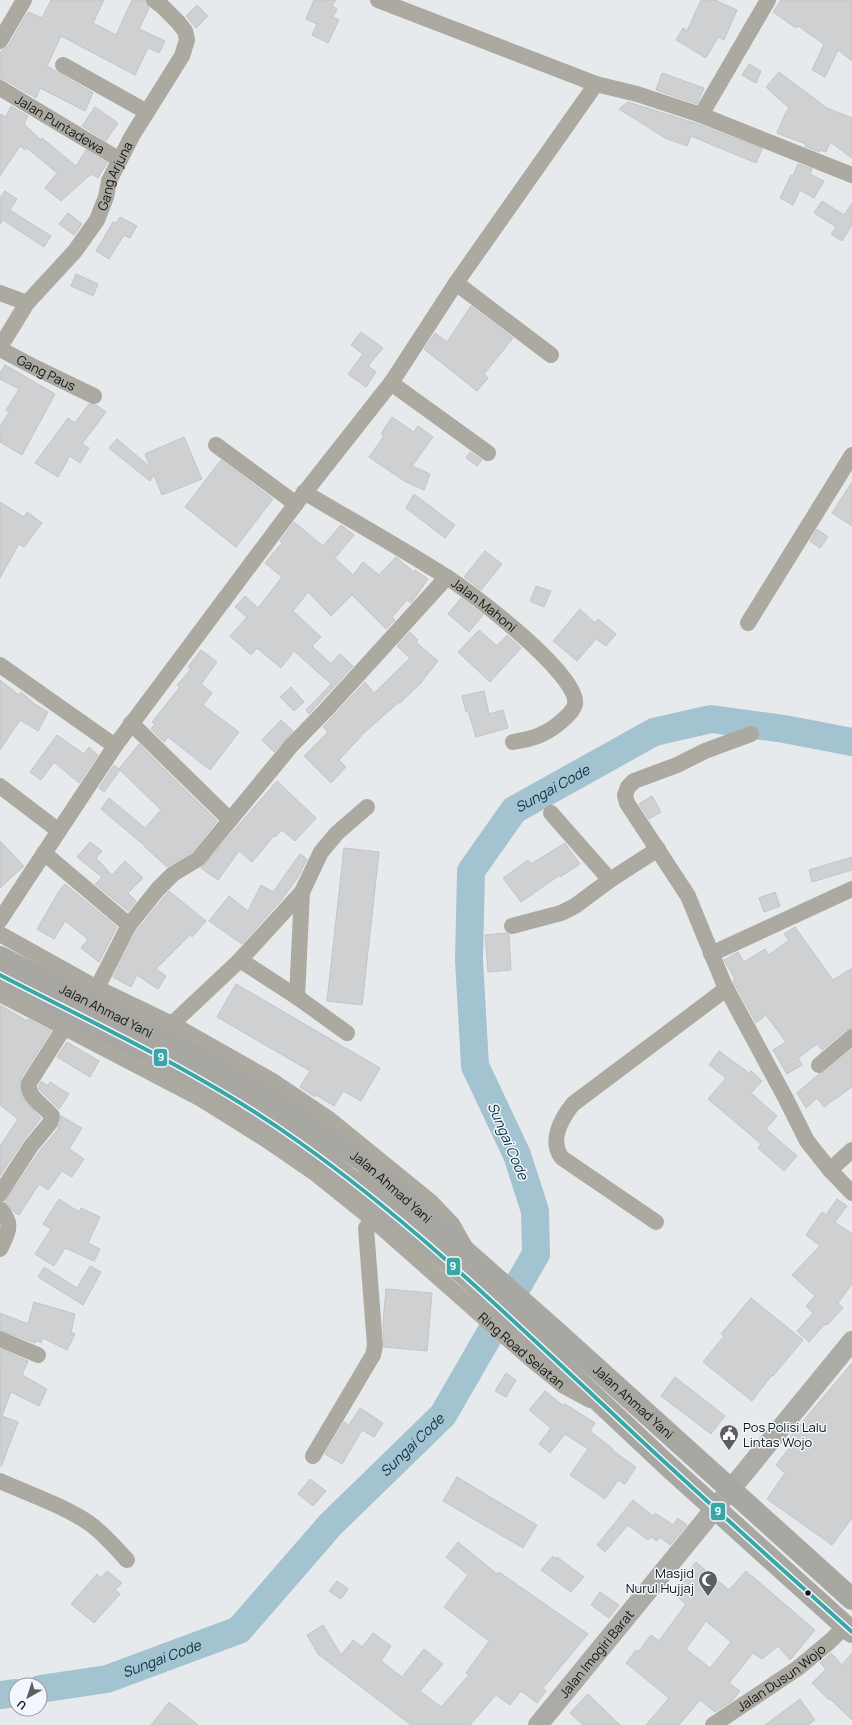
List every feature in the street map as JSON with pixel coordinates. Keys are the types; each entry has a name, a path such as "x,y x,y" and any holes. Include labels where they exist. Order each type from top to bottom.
{"highway":[{"name":"Jalan Ahmad Yani","path":"0,957 200,1058 279,1104 363,1162 468,1273 536,1354 610,1411 715,1509 849,1629"},
{"name":"Jalan Ahmad Yani","path":"0,975 203,1080 297,1140 374,1197 468,1273 553,1329 852,1599"}],"main road":[{"name":"Jalan Imogiri Barat","path":"538,1725 852,1341"}],"street":[{"path":"0,41 24,0"},
{"name":"Gang Arjuna","path":"0,348 26,303 85,240 97,220 105,201 110,181 132,136 182,56 187,40 185,31 163,7 154,0"},
{"path":"378,0 596,84 637,94 701,115 852,175"},
{"path":"701,115 768,0"},
{"path":"63,65 147,112"},
{"path":"0,920 131,723 300,498 391,383 456,283 596,84"},
{"name":"Jalan Puntadewa","path":"2,92 120,160"},
{"path":"456,283 551,355"},
{"path":"0,293 26,303"},
{"name":"Gang Paus","path":"0,348 34,368 94,396"},
{"path":"391,383 488,453"},
{"name":"Jalan Mahoni","path":"216,445 300,498 447,577 523,636 546,657 564,678 573,692 575,704 560,722 542,734 513,742"},
{"path":"748,622 852,455"},
{"path":"97,988 129,925 164,882 173,874 198,859 291,746 326,710 447,577"},
{"path":"0,665 115,746"},
{"path":"131,723 230,820"},
{"path":"751,734 634,781 628,787 625,795 627,803 688,896 726,989 786,1099 807,1141 830,1170 852,1193"},
{"path":"0,786 59,831"},
{"path":"172,1024 240,960 302,892 321,852 337,833 367,807"},
{"path":"551,813 610,880"},
{"path":"512,926 561,913 575,906 610,880 658,849"},
{"path":"44,854 129,925"},
{"path":"711,954 852,889"},
{"path":"297,997 302,892"},
{"path":"0,934 97,988 172,1024 270,1080 329,1119 431,1202 452,1224 468,1273"},
{"path":"240,960 297,997 347,1033"},
{"path":"656,1222 562,1158 558,1152 555,1141 567,1112 573,1104 726,989"},
{"path":"0,994 201,1099 316,1174 372,1220 468,1273"},
{"path":"0,1194 31,1146 50,1123 52,1116 31,1095 29,1088 37,1070 64,1028"},
{"path":"819,1065 852,1037"},
{"path":"830,1170 852,1150"},
{"path":"0,1209 6,1215 9,1232 0,1249"},
{"path":"313,1456 373,1355 375,1346 366,1228 372,1220"},
{"path":"0,1339 38,1355"},
{"path":"0,1481 76,1515 101,1534 126,1560"},
{"path":"827,1576 852,1586"},
{"name":"Jalan Dusun Wojo","path":"713,1725 798,1668 828,1643 849,1629"}],"building":[{"path":"51,0 104,0 93,23 116,35 132,0 145,0 149,8 139,29 165,41 159,53 148,48 135,75 61,36 47,66 93,93 85,111 40,88 36,98 5,80 0,79 0,54 2,50 8,46 28,12 42,18"},
{"path":"314,0 336,0 332,6 337,9 333,17 339,20 328,43 312,35 317,24 306,19"},
{"path":"701,0 715,0 737,10 724,40 718,37 706,58 676,40 683,28 687,31"},
{"path":"781,0 852,0 852,61 838,50 825,77 812,70 824,44 798,26 796,28 773,12"},
{"path":"197,5 208,16 196,28 186,16"},
{"path":"749,64 761,71 756,83 742,75"},
{"path":"779,72 827,108 852,118 852,158 830,142 826,152 820,150 819,152 805,146 806,144 777,133 789,108 766,87"},
{"path":"662,73 704,88 697,104 656,90"},
{"path":"628,102 698,124 762,149 756,163 691,136 687,146 665,138 619,109"},
{"path":"11,106 28,116 24,124 41,140 42,138 76,166 86,150 107,163 98,178 91,174 61,201 45,188 57,173 27,148 25,150 20,146 0,176 0,114 6,117"},
{"path":"95,107 118,123 106,141 82,126"},
{"path":"798,164 812,169 810,174 824,181 814,198 800,190 793,205 780,198"},
{"path":"5,191 17,199 10,210 51,236 44,247 3,220 0,224 0,198"},
{"path":"822,201 844,215 852,203 852,225 842,241 831,234 836,227 814,213"},
{"path":"68,213 82,224 74,235 59,224"},
{"path":"120,217 137,226 130,238 124,235 109,259 96,251 113,222 116,223"},
{"path":"76,274 98,284 93,296 71,286"},
{"path":"471,306 513,338 484,374 488,378 477,391 424,349 435,333 447,342"},
{"path":"361,332 383,348 368,366 376,372 366,387 348,374 363,354 351,345"},
{"path":"5,365 55,394 22,455 0,442 0,427 9,412 6,410 19,389 0,379 0,373"},
{"path":"89,404 96,405 106,412 82,444 89,448 80,463 70,456 58,477 35,463 68,418 75,423"},
{"path":"392,417 414,432 418,426 433,437 412,466 430,474 424,490 404,481 369,457 384,436 381,434"},
{"path":"184,437 202,479 162,495 154,475 150,481 109,448 117,439 150,467 145,454"},
{"path":"470,452 482,460 477,466 466,458"},
{"path":"221,460 273,499 236,547 185,507"},
{"path":"852,482 852,526 832,513"},
{"path":"414,494 455,525 445,538 406,508"},
{"path":"0,502 24,517 27,512 42,523 24,547 19,544 0,578"},
{"path":"294,522 323,546 341,525 354,535 335,558 353,575 363,562 379,575 396,557 414,572 415,570 428,579 411,603 407,600 392,617 395,620 386,629 352,595 331,616 308,592 293,611 321,637 312,646 331,664 340,654 353,666 309,714 306,710 331,684 294,651 281,668 257,648 251,655 230,636 247,617 235,607 245,596 258,608 282,577 265,563 282,543 280,541"},
{"path":"817,529 828,537 820,548 810,541"},
{"path":"485,551 502,564 481,590 464,577"},
{"path":"536,586 551,591 544,607 530,601"},
{"path":"461,598 483,615 469,632 448,614"},
{"path":"580,609 595,623 598,619 616,634 606,646 596,639 577,661 553,641"},
{"path":"479,630 497,646 507,635 521,648 490,682 458,652"},
{"path":"410,632 418,640 416,642 438,661 420,684 365,732 339,760 346,767 331,783 304,756 328,732 323,727 365,682 374,693 410,658 397,646"},
{"path":"201,650 217,662 201,684 212,693 203,705 239,732 210,770 168,737 164,742 151,729 155,724 152,722 180,687 177,685 191,669 188,667"},
{"path":"0,680 19,695 21,692 36,705 48,712 38,731 20,720 0,750"},
{"path":"291,687 304,702 294,711 280,697"},
{"path":"484,691 489,714 503,710 508,728 476,737 468,711 466,712 462,696"},
{"path":"281,720 293,731 274,752 262,740"},
{"path":"57,735 84,754 89,747 98,755 79,783 54,762 41,780 30,772"},
{"path":"139,744 217,821 192,852 167,867 145,846 101,809 109,798 145,828 161,810 120,770 104,792 99,788 114,765 119,769"},
{"path":"277,781 316,818 295,841 282,830 275,837 274,836 252,862 239,851 218,880 201,868"},
{"path":"652,796 661,812 649,819 639,804"},
{"path":"0,841 24,866 0,888"},
{"path":"90,842 102,851 96,858 112,875 125,861 143,878 128,893 136,901 128,911 95,884 102,877 77,857"},
{"path":"565,843 580,864 560,877 560,875 521,902 503,878 528,860 531,864"},
{"path":"344,848 379,852 362,1005 327,1001"},
{"path":"300,854 307,859 298,877 283,898 242,944 209,921 229,896 248,911 261,885 273,892"},
{"path":"852,857 852,870 812,882 809,870"},
{"path":"65,884 117,927 99,962 81,948 88,939 65,921 54,939 37,929 59,891"},
{"path":"169,891 206,921 192,937 190,935 156,969 166,976 158,989 137,975 131,987 113,977 137,930"},
{"path":"775,892 780,906 764,912 759,898"},
{"path":"795,927 833,980 852,968 852,1028 846,1030 822,1050 817,1044 798,1058 802,1065 787,1074 773,1050 786,1042 766,1015 756,1023 733,981 735,979 724,960 738,952 744,962 765,949 769,955 789,940 784,934"},
{"path":"506,933 509,935 511,970 488,972 485,935"},
{"path":"236,984 380,1068 361,1101 343,1091 334,1106 316,1095 315,1097 300,1087 310,1071 217,1017"},
{"path":"0,1005 27,1021 28,1019 51,1031 21,1078 20,1083 23,1098 41,1118 23,1141 0,1176 0,1146 18,1119 0,1105"},
{"path":"67,1042 99,1061 90,1077 57,1057"},
{"path":"852,1049 852,1087 824,1107 817,1098 806,1108 797,1093"},
{"path":"719,1051 749,1073 751,1071 762,1081 751,1093 777,1116 766,1129 797,1156 784,1171 758,1148 761,1144 708,1099 726,1078 709,1065"},
{"path":"41,1081 48,1086 50,1082 69,1094 59,1109 39,1089"},
{"path":"61,1116 82,1128 69,1149 84,1159 72,1177 62,1171 48,1190 39,1184 19,1215 14,1212 5,1202 39,1152 58,1129"},
{"path":"59,1199 79,1212 81,1208 100,1217 88,1243 100,1249 94,1261 65,1248 54,1266 35,1254 51,1229 43,1224"},
{"path":"837,1199 847,1206 835,1222 852,1234 852,1284 838,1303 843,1308 827,1325 825,1324 809,1342 797,1331 813,1313 806,1306 815,1296 792,1275 820,1246 806,1235 822,1212 826,1215"},
{"path":"90,1266 101,1272 83,1305 38,1277 44,1267 77,1288"},
{"path":"386,1289 432,1293 427,1351 384,1347 383,1323"},
{"path":"751,1298 803,1340 773,1376 772,1375 752,1401 703,1362 724,1336 721,1334"},
{"path":"34,1302 75,1314 71,1332 75,1334 67,1350 43,1338 41,1343 36,1340 35,1343 0,1330 0,1313 28,1324"},
{"path":"0,1349 28,1361 22,1375 47,1389 39,1406 11,1392 2,1416 18,1422 1,1467"},
{"path":"852,1363 852,1518 832,1545 767,1499 785,1473 776,1465 793,1443 788,1439"},
{"path":"506,1373 516,1380 506,1397 495,1391"},
{"path":"675,1377 725,1416 711,1434 661,1396"},
{"path":"545,1391 564,1406 565,1404 595,1423 590,1431 613,1449 612,1450 636,1467 625,1484 618,1480 605,1499 570,1475 588,1449 565,1434 550,1453 539,1444 551,1428 529,1410"},
{"path":"360,1408 383,1423 374,1437 362,1430 342,1464 325,1454 344,1422 349,1425"},
{"path":"457,1477 537,1525 523,1548 443,1501"},
{"path":"310,1479 326,1491 313,1506 298,1494"},
{"path":"633,1500 653,1516 655,1513 673,1525 678,1518 687,1525 670,1545 660,1537 657,1541 651,1537 648,1540 628,1525 605,1552 597,1545"},
{"path":"458,1542 497,1574 499,1572 588,1634 543,1688 546,1691 537,1703 521,1691 510,1705 496,1695 470,1725 411,1725 318,1654 307,1635 323,1625 341,1655 353,1640 362,1647 373,1633 391,1646 381,1661 402,1677 424,1649 443,1664 420,1691 441,1707 469,1675 466,1673 489,1641 444,1607 468,1575 446,1557"},
{"path":"553,1556 556,1559 557,1557 584,1577 571,1592 541,1570"},
{"path":"696,1562 729,1590 746,1571 815,1630 790,1660 778,1646 762,1659 753,1653 729,1683 740,1691 732,1701 715,1712 700,1700 679,1725 646,1725 669,1698 626,1663 636,1650 638,1652 651,1635 659,1641 686,1604 671,1592","holes":["706,1621 731,1642 710,1668 686,1649"]},
{"path":"107,1571 122,1583 115,1590 120,1594 94,1623 71,1604 97,1574 101,1578"},
{"path":"337,1581 348,1589 341,1599 329,1591"},
{"path":"600,1592 619,1605 609,1618 591,1605"},
{"path":"831,1653 842,1665 852,1653 852,1720 812,1683 826,1669 820,1663"},
{"path":"588,1694 620,1725 583,1725 570,1713"},
{"path":"800,1699 815,1720 808,1725 765,1725"},
{"path":"169,1702 198,1725 151,1725"}],"waterway":[{"name":"Sungai Code","path":"48,1688 107,1679 239,1630 330,1525 443,1415 536,1254 535,1211 517,1155 475,1066 469,960 471,871 514,810 654,732 711,719 784,729 852,742"},
{"name":"Sungai Code","path":"0,1695 8,1694"}],"transit line":[{"name":"9","path":"0,975 190,1073 264,1118 341,1173 460,1272 641,1440 852,1632"}],"place":[{"name":"Pos Polisi Lalu Lintas Wojo","path":"729,1451"},
{"name":"Masjid Nurul Hujjaj","path":"708,1597"}]}
